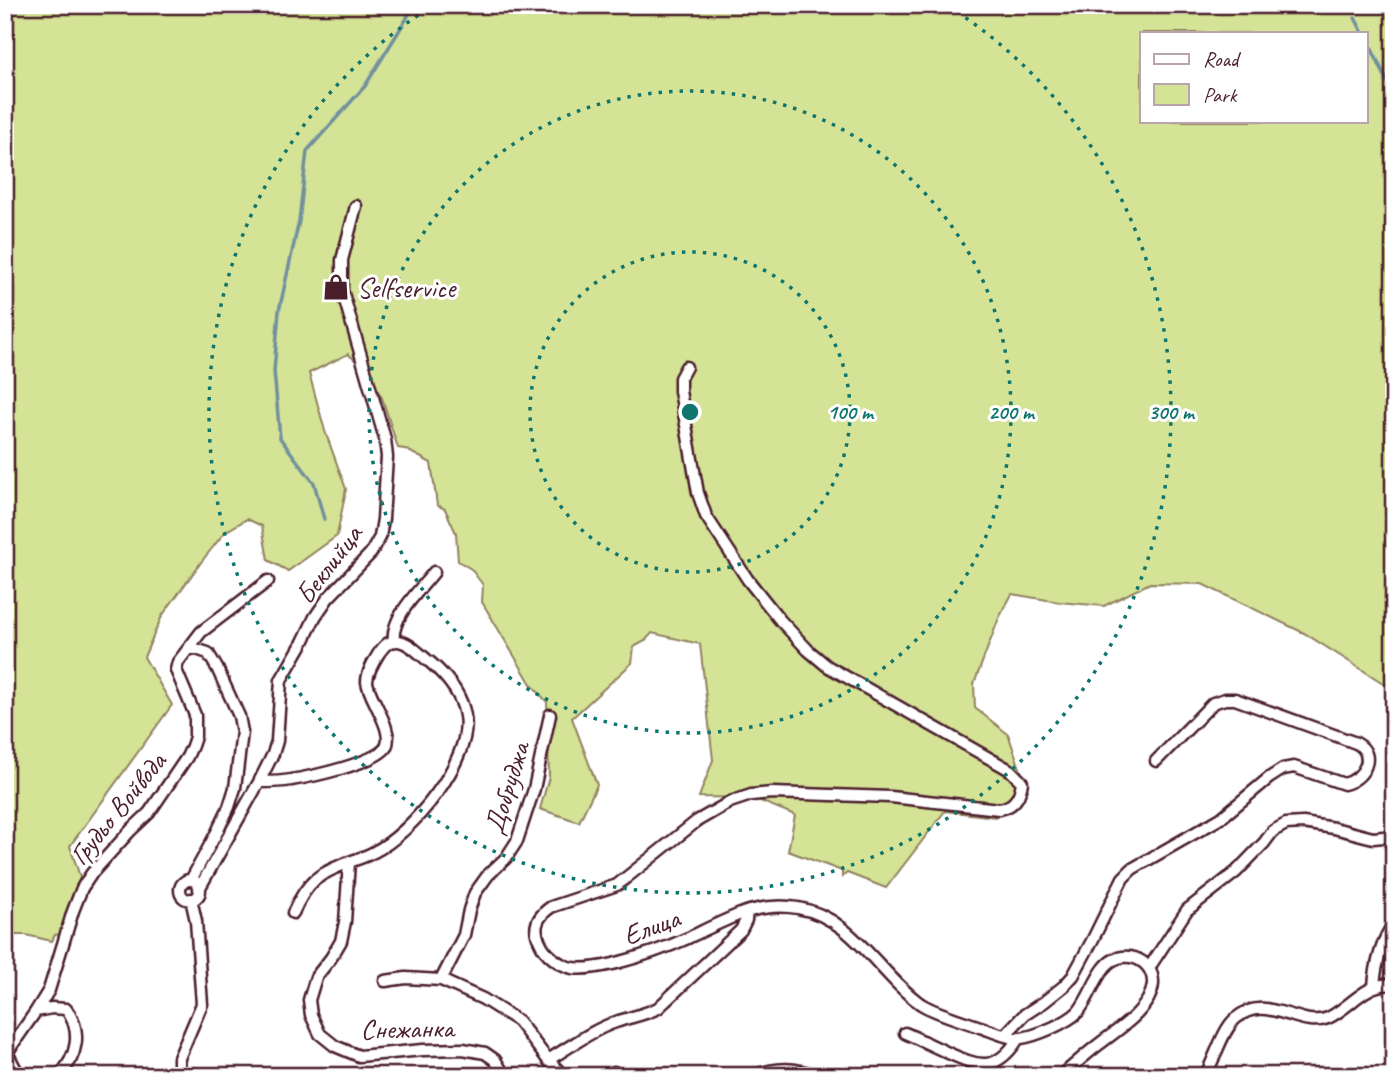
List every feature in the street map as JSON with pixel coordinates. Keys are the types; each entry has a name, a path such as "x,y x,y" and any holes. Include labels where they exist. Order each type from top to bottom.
{"street":[{"name":"Беклийца","path":"199,889 273,754 277,741 281,680 328,598 372,553 380,537 387,457 385,439 342,290 342,260 356,206"},
{"name":"Елица","path":"686,367 680,378 680,391 698,493 706,516 748,580 780,620 827,666 1010,770 1022,782 1018,798 1012,806 999,809 877,797 772,793 740,798 697,821 617,885 551,907 537,920 540,944 555,960 572,968 596,968 643,957 747,912 779,907 798,908 817,913 835,923 856,940 895,982 923,1005 967,1023 1018,1039"},
{"path":"394,641 393,627 398,618 434,572"},
{"path":"188,649 201,632 268,582"},
{"path":"259,782 290,780 348,766 369,760 386,747 386,728 367,682 371,666 385,644 400,640 408,645 441,672 458,695 465,716 466,730 453,767 441,789 401,833 376,852 321,874 313,880 305,889 293,913"},
{"path":"188,649 208,653 239,716 242,732 235,788 229,807 191,880 183,883 180,891 183,896 191,899 196,897 199,889 191,880"},
{"name":"Грудьо Войвода","path":"36,1011 49,990 82,888 92,873 149,813 192,746 195,737 195,715 176,670 188,649"},
{"path":"1005,1035 1024,1015 1044,1002 1073,976 1123,878 1132,869 1221,818 1283,769 1294,767 1344,784 1351,783 1358,777 1368,757 1362,746 1356,743 1235,699 1225,699 1213,703 1156,761"},
{"name":"Добруджа","path":"441,980 464,935 475,893 488,875 506,858 517,841 534,789 550,715"},
{"path":"1149,968 1186,910 1236,872 1273,831 1286,824 1303,823 1373,838 1394,836"},
{"name":"Снежанка","path":"349,862 341,941 316,977 309,1000 311,1015 320,1034 335,1046 359,1056 463,1049 485,1053 495,1060 505,1076"},
{"path":"180,1076 179,1058 202,1004 196,921 191,899"},
{"path":"548,1060 603,1028 658,1008 741,930 747,912"},
{"path":"1374,986 1380,954 1394,924"},
{"path":"905,1033 968,1062 986,1065 1009,1053 1018,1039 1049,1029 1077,1012 1106,965 1119,957 1140,958 1149,968 1153,983 1149,999 1136,1015 1061,1076"},
{"path":"385,981 406,978 441,980 483,999 518,1021 564,1076"},
{"path":"1205,1076 1234,1020 1251,1009 1267,1009 1311,1020 1325,1019 1374,986 1394,985"},
{"path":"18,1076 7,1055 36,1011 52,1008 66,1009 72,1017 78,1037 69,1065 59,1076"},
{"path":"754,1076 783,1068 819,1076"}],"green space":[{"path":"5,5 1394,5 1394,690 1304,633 1202,584 1150,583 1104,606 1012,594 999,618 974,684 975,708 1008,734 1028,791 995,817 945,811 886,888 847,873 842,877 842,871 788,851 795,815 753,798 699,797 713,760 700,644 652,633 634,647 632,663 572,718 597,785 579,822 540,809 549,777 547,702 531,684 482,602 483,585 471,569 458,561 456,533 445,509 437,505 431,463 398,448 382,398 364,368 348,354 309,373 325,431 346,489 337,536 288,571 268,560 262,526 247,519 225,532 162,616 144,657 172,705 70,846 80,877 60,934 55,935 52,941 14,935 5,922"}],"waterway":[{"path":"324,519 314,483 280,438 274,371 279,311 299,221 307,151 365,86 407,18 412,5"},
{"path":"1355,18 1362,32"},
{"path":"1368,41 1391,89 1394,90"}],"place":[{"name":"Selfservice","path":"336,287"}]}
